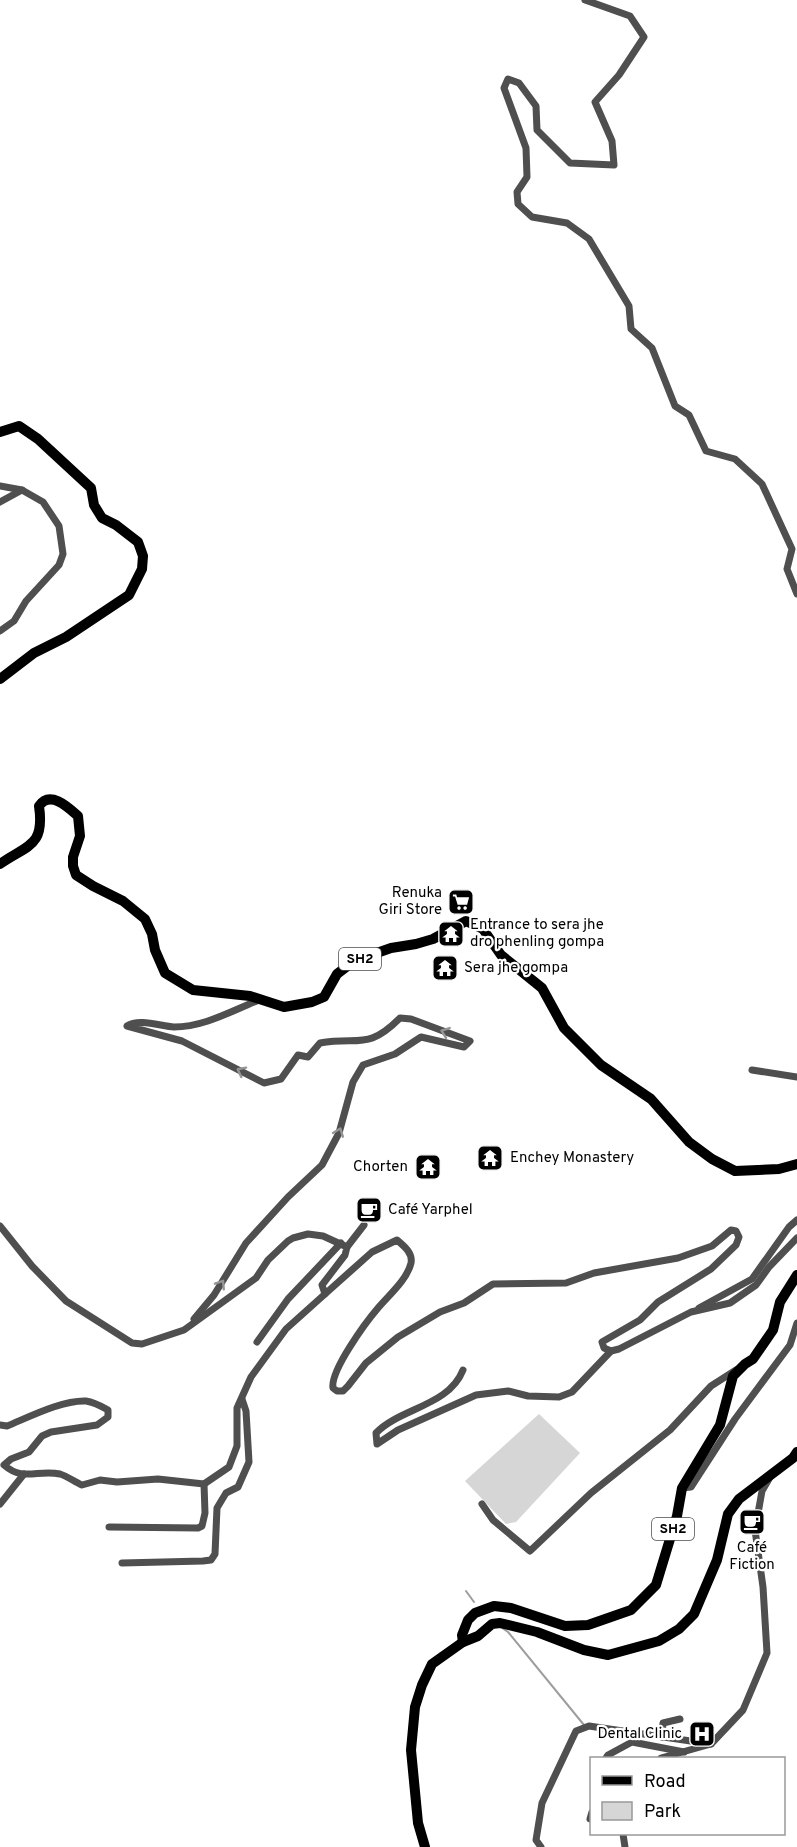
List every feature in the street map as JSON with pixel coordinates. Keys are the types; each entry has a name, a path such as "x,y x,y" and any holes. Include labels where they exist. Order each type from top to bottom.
{"main road":[{"path":"0,432 19,426 46,446 91,488 94,505 102,518 116,525 138,542 143,556 142,569 129,595 74,632 34,653 0,679"},
{"name":"SH2","path":"0,864 28,848 36,839 40,830 39,806 42,801 49,799 64,803 78,816 80,836 73,857 76,875 123,901 145,919 165,973 193,990 250,996 284,1007 312,1002 324,997 337,974 354,961 391,948 424,942 466,921 483,929 501,955 542,988 564,1029 601,1065 651,1099 689,1142 712,1159 735,1171 779,1169 797,1164"},
{"name":"SH2","path":"463,1642 462,1635 468,1620 475,1613 494,1606 512,1608 565,1626 588,1624 631,1610 656,1586 682,1488 720,1425 733,1376 753,1359 773,1330 780,1302 797,1275"},
{"path":"425,1847 418,1823 411,1750 415,1707 422,1684 432,1664 463,1642 478,1636 492,1624 500,1623 537,1632 584,1650 608,1655 659,1641 679,1629 694,1614 717,1560 728,1514 739,1499 793,1458 797,1452"}],"street":[{"path":"585,0 630,16 644,37 619,75 595,102 612,141 614,165 570,163 537,130 536,106 519,84 508,79 504,88 526,148 527,177 517,192 518,204 532,217 567,223 589,239 629,306 631,329 652,348 675,406 689,415 706,451 735,459 762,484 792,549 788,569 797,594"},
{"path":"0,486 5,485 22,490 43,502 59,526 63,554 59,565 26,601 14,621 0,631"},
{"path":"0,502 22,490"},
{"path":"184,1330 213,1295 246,1243 288,1197 322,1166 339,1133 353,1082 363,1065 395,1054 421,1037 464,1047 470,1041 411,1019 400,1018 389,1029 372,1040 320,1043 308,1057 298,1055 281,1078 264,1083 182,1041 128,1026 138,1023 174,1027 197,1025 259,999"},
{"path":"752,1070 797,1077"},
{"path":"463,1370 460,1378 445,1392 381,1427 376,1433 377,1444 398,1430 476,1395 508,1391 528,1396 559,1397 572,1392 611,1351 725,1295 752,1279 789,1227 797,1220"},
{"path":"0,1226 32,1266 66,1301 132,1343 142,1344 184,1330 256,1278 268,1260 288,1241 308,1234 323,1236 344,1245"},
{"path":"257,1342 288,1299 364,1226"},
{"path":"789,1227 797,1229"},
{"path":"0,1425 7,1426 65,1403 86,1401 98,1404 108,1410 108,1417 97,1425 42,1436 29,1452 11,1459 4,1465 12,1472 24,1474 59,1474 82,1485 100,1480 117,1482 158,1479 204,1484 229,1467 237,1446 237,1408 251,1377 286,1329 379,1248 397,1240 407,1248 411,1263 403,1279 369,1319 343,1359 332,1382 333,1388 337,1391 343,1391 366,1364 398,1337 440,1312 464,1303 493,1284 566,1283 594,1273 678,1258 712,1246 731,1230 736,1231 739,1237 736,1245 711,1269 658,1302 640,1320 602,1342 604,1348 611,1351"},
{"path":"691,1312 730,1304 756,1285 769,1267 797,1238"},
{"path":"325,1294 322,1285 345,1255 344,1245"},
{"path":"682,1488 691,1486 735,1419 790,1345 797,1323"},
{"path":"482,1503 493,1520 530,1551 591,1493 670,1430 711,1386 745,1364"},
{"path":"122,1563 211,1560 215,1554 217,1508 226,1493 238,1487 249,1462 246,1410 242,1399"},
{"path":"0,1504 24,1474"},
{"path":"666,1757 711,1744 742,1710 767,1653 763,1587 755,1530 762,1491 772,1474"},
{"path":"109,1527 198,1528 202,1526 204,1520 204,1484"},
{"path":"662,1737 663,1723 681,1719"},
{"path":"541,1847 536,1840 542,1803 576,1731 589,1726 711,1744"},
{"path":"607,1757 632,1742 687,1752"}],"green space":[{"path":"539,1414 580,1453 516,1522 506,1524 465,1481"}],"waterway":[{"path":"466,1591 474,1602"},
{"path":"502,1628 508,1632 584,1725"}],"place":[{"name":"Renuka Giri Store","path":"461,902"},
{"name":"Entrance to sera jhe dro phenling gompa","path":"451,934"},
{"name":"Sera jhe gompa","path":"445,968"},
{"name":"Enchey Monastery","path":"490,1158"},
{"name":"Chorten","path":"428,1167"},
{"name":"Café Yarphel","path":"369,1210"},
{"name":"Café Fiction","path":"752,1522"},
{"name":"Dental Clinic","path":"702,1734"}]}
